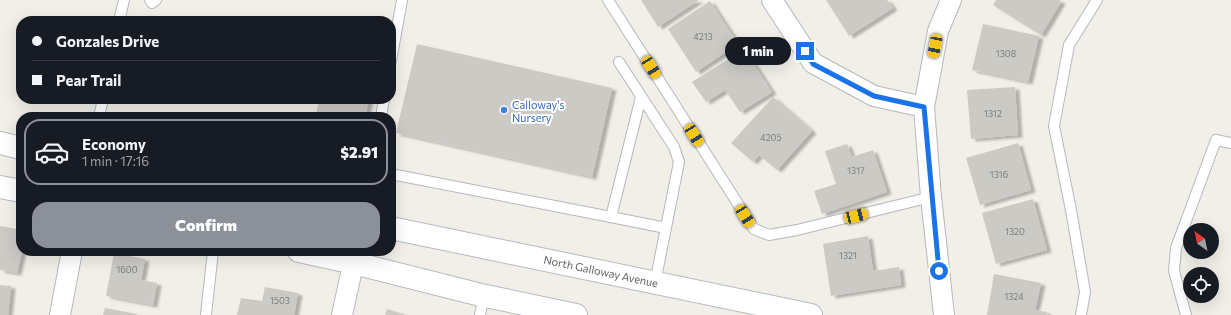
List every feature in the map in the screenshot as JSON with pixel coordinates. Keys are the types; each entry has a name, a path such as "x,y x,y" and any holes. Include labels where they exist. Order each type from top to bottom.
{"main road":[{"path":"0,143 16,147"},
{"path":"0,187 16,190"},
{"name":"North Galloway Avenue","path":"396,229 811,315"},
{"path":"355,257 482,305 576,315"}],"street":[{"path":"772,0 813,64 874,96 924,107"},
{"path":"944,315 924,107 938,31 951,0"},
{"path":"60,315 71,256"},
{"path":"342,315 355,257"}],"lane":[{"path":"121,16 124,0"},
{"path":"150,0 152,3 156,0"},
{"path":"396,33 402,0"},
{"path":"608,0 754,229 769,235 790,232 932,197"},
{"path":"1081,315 1085,292 1072,210 1054,126 1068,45 1097,0"},
{"path":"618,62 674,147 680,162 655,283"},
{"path":"611,217 641,97"},
{"path":"1186,315 1174,271 1176,248 1216,140 1231,143"},
{"path":"396,175 666,228"},
{"path":"206,315 212,256"}],"building":[{"path":"641,0 699,0 658,27"},
{"path":"826,0 887,0 893,8 849,36"},
{"path":"996,0 1059,0 1061,2 1041,35 993,5"},
{"path":"710,1 738,44 696,72 668,29"},
{"path":"983,24 1039,36 1028,82 972,70"},
{"name":"Calloway's Nursery","path":"417,44 612,88 592,177 396,133"},
{"path":"744,49 772,92 740,112 725,90 706,102 692,82"},
{"path":"1015,87 1018,135 971,139 967,90"},
{"path":"773,97 812,131 777,170 759,155 753,162 731,143"},
{"path":"319,104 368,104 366,112 316,112"},
{"path":"1018,143 1031,190 980,205 966,158"},
{"path":"847,144 852,157 873,150 887,192 822,214 814,191 836,184 825,151"},
{"path":"1033,199 1047,250 996,264 982,213"},
{"path":"0,226 16,229 16,256 21,256 17,273 0,270"},
{"path":"868,236 873,271 899,267 901,285 831,296 823,244"},
{"path":"113,256 130,256 145,259 141,280 157,283 153,305 106,296"},
{"path":"994,274 1041,283 1035,310 1047,312 1046,315 987,315"},
{"path":"0,285 11,286 8,315 0,315"},
{"path":"265,287 298,293 294,315 237,315 241,298 262,301"},
{"path":"105,308 137,314 103,315"},
{"path":"387,309 406,315 385,315"}],"place":[{"name":"Calloway's Nursery","path":"504,110"}],"route":[{"path":"805,51 813,64 874,96 924,107 939,271"}]}
